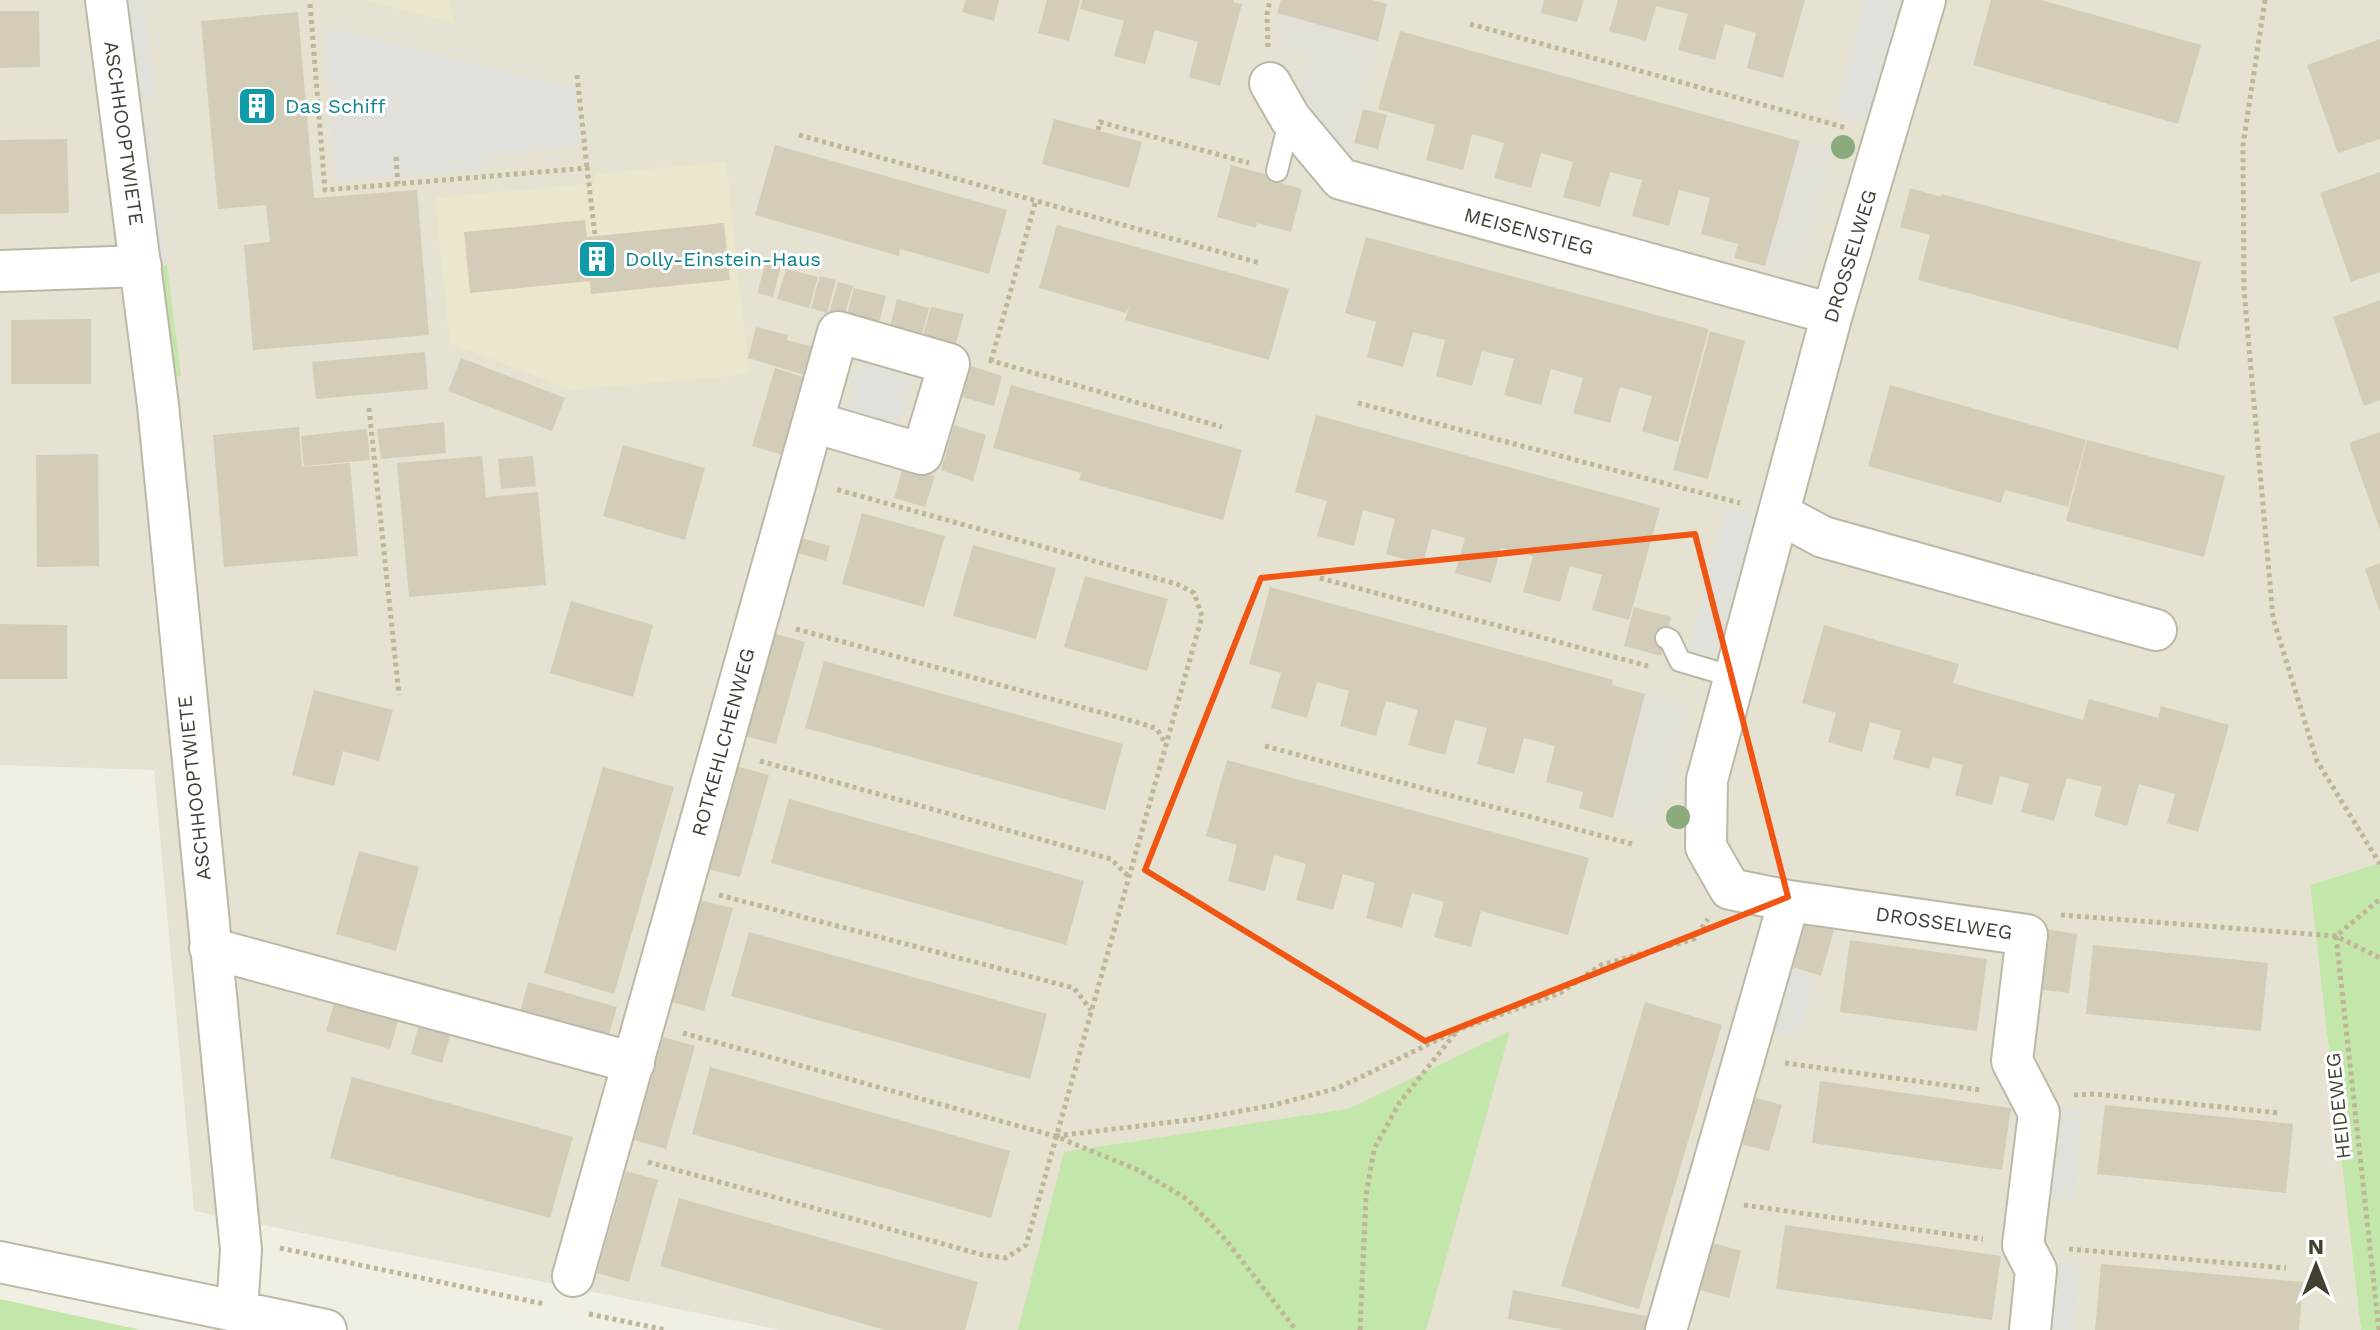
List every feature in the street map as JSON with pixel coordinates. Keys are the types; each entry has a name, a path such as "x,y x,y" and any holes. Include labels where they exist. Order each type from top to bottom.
{"street":[{"name":"ASCHHOOPTWIETE","path":"106,0 158,405 241,1250 237,1311"},
{"name":"DROSSELWEG","path":"1925,0 1832,314 1707,780 1706,847 1730,889 1789,901 2027,935 2012,1061 2039,1113 2023,1245 2036,1270 2030,1330"},
{"name":"MEISENSTIEG","path":"1270,83 1290,118 1341,179 1832,314"},
{"path":"0,271 141,266"},
{"name":"ROTKEHLCHENWEG","path":"574,1293 608,1151 838,332 949,364"},
{"path":"813,422 922,454 949,364"},
{"path":"1780,514 1823,537 2156,630"},
{"path":"1666,1330 1789,901"},
{"path":"210,948 634,1063"},
{"path":"0,1262 326,1330"}],"lane":[{"path":"1277,171 1290,118"},
{"path":"1666,638 1680,661 1734,677"}],"path":[{"path":"2265,0 2243,145 2244,290 2273,618 2317,761 2380,864"},
{"path":"310,4 325,190 587,168"},
{"path":"1470,24 1885,139"},
{"path":"577,75 578,108 595,235"},
{"path":"1098,130 1100,122 1277,171"},
{"path":"799,135 1260,263"},
{"path":"396,157 398,184"},
{"path":"991,361 1036,200"},
{"path":"949,364 962,353 1222,427"},
{"path":"1358,403 1780,514"},
{"path":"369,408 399,695"},
{"path":"608,1151 968,1251 1006,1258 1026,1245 1202,616 1194,593 1177,584 798,479"},
{"path":"1320,578 1654,668"},
{"path":"756,618 1143,724 1157,729 1166,745"},
{"path":"1265,746 1632,844"},
{"path":"720,751 1111,859 1129,877"},
{"path":"683,886 1074,988 1091,1010"},
{"path":"1055,1136 1197,1119 1274,1105 1338,1088 1458,1030 1560,993 1601,965 1694,939 1730,889"},
{"path":"2336,936 2380,899"},
{"path":"2027,935 2042,914 2336,936 2380,958"},
{"name":"HEIDEWEG","path":"2336,936 2379,1330"},
{"path":"646,1023 1055,1136 1138,1170 1187,1199 1225,1239 1296,1330"},
{"path":"1360,1330 1366,1196 1374,1149 1400,1102 1458,1030"},
{"path":"1744,1057 2031,1097 2094,1094 2280,1113"},
{"path":"1703,1199 2023,1245 2286,1268"},
{"path":"241,1250 272,1246 545,1304"},
{"path":"574,1293 666,1330"}],"highlighted area":[{"path":"1695,534 1788,897 1425,1041 1145,870 1261,578"}],"shaded area":[{"path":"0,0 2380,0 2380,863 2310,885 2361,1330 781,1330 194,1211 154,770 0,765"},
{"path":"121,0 144,0 155,100 134,102"},
{"path":"368,0 449,0 455,24"},
{"path":"1865,0 1902,0 1870,123 1835,114"},
{"path":"1277,13 1378,41 1348,155 1298,95 1310,54 1279,45"},
{"path":"324,26 575,89 581,146 483,155 483,169 336,180"},
{"path":"148,123 167,264 158,270 137,124"},
{"path":"1800,141 1834,150 1801,272 1783,271 1765,266"},
{"path":"726,162 749,374 571,390 450,343 435,198 595,183 595,174"},
{"path":"865,364 915,379 898,398 908,408 893,424 846,409 860,390 850,382"},
{"path":"1726,507 1760,517 1722,658 1688,650"},
{"path":"1645,694 1688,706 1656,830 1613,818"},
{"path":"1786,967 1816,976 1799,1038 1769,1030"},
{"path":"2055,1107 2081,1110 2074,1199 2047,1197"},
{"path":"2052,1261 2079,1264 2073,1330 2046,1330"}],"green space":[{"path":"167,264 181,376 171,378 158,270"},
{"path":"2380,863 2380,1330 2361,1330 2310,885"},
{"path":"1510,1031 1426,1330 1018,1330 1064,1152 1348,1109"},
{"path":"0,1299 141,1330 0,1330"}],"building":[{"path":"966,0 999,0 994,21 962,12"},
{"path":"1047,0 1080,0 1069,41 1038,33"},
{"path":"1083,0 1234,0 1242,4 1220,86 1189,77 1198,42 1155,30 1145,64 1114,56 1124,21 1080,9"},
{"path":"1281,0 1372,0 1387,4 1378,41 1277,13"},
{"path":"1544,0 1584,0 1577,22 1541,13"},
{"path":"1618,0 1805,0 1783,78 1747,68 1756,33 1725,24 1715,60 1678,50 1688,14 1656,6 1646,41 1609,31"},
{"path":"1991,0 2041,0 2201,45 2178,124 1973,65"},
{"path":"0,11 39,11 40,67 0,68"},
{"name":"Das Schiff","path":"298,12 314,198 417,190 429,335 253,350 244,245 270,242 266,205 218,209 201,21"},
{"path":"1400,31 1800,141 1765,266 1734,258 1738,244 1701,234 1710,198 1679,190 1669,226 1632,216 1642,180 1610,172 1600,207 1563,197 1573,162 1541,153 1531,188 1494,178 1504,143 1472,134 1463,170 1426,160 1435,125 1378,109"},
{"path":"2380,39 2380,139 2338,153 2307,65"},
{"path":"1363,109 1387,115 1378,149 1354,143"},
{"path":"1054,119 1142,142 1129,188 1042,164"},
{"path":"67,139 69,213 0,214 0,140"},
{"path":"775,145 1007,210 989,274 900,249 899,256 755,215"},
{"path":"1231,165 1272,176 1271,180 1302,189 1291,232 1257,223 1256,228 1217,217"},
{"path":"2380,172 2380,272 2351,282 2320,193"},
{"path":"1910,188 2201,262 2178,349 1918,280 1930,235 1900,227"},
{"name":"Dolly-Einstein-Haus","path":"585,220 587,237 724,223 730,280 591,294 590,281 470,293 464,232"},
{"path":"1057,225 1289,289 1269,360 1125,320 1130,304 1126,313 1039,288"},
{"path":"1366,237 1709,329 1678,442 1642,431 1652,396 1620,387 1610,423 1573,413 1583,378 1551,369 1541,405 1504,395 1514,359 1482,351 1472,386 1436,376 1445,340 1413,332 1403,367 1367,357 1376,322 1345,313"},
{"path":"766,262 781,266 773,297 757,293"},
{"path":"786,269 818,277 809,308 777,299"},
{"path":"820,276 836,280 827,313 811,308"},
{"path":"838,282 853,286 844,317 829,313"},
{"path":"854,288 886,296 878,327 846,318"},
{"path":"897,299 929,308 921,338 889,330"},
{"path":"2380,300 2380,400 2364,406 2333,317"},
{"path":"931,307 964,314 955,346 922,339"},
{"path":"91,319 91,384 11,384 11,320"},
{"path":"756,327 788,335 787,340 817,348 808,376 748,358"},
{"path":"1710,331 1745,341 1708,479 1673,470"},
{"path":"425,352 428,389 316,399 312,362"},
{"path":"461,358 565,398 552,431 448,391"},
{"path":"971,366 1002,376 994,406 962,397"},
{"path":"775,368 806,378 783,455 752,446"},
{"path":"1011,385 1242,450 1223,520 1079,480 1081,473 993,448"},
{"path":"1890,385 2086,440 2068,507 2005,490 2001,503 1868,466"},
{"path":"1316,415 1660,508 1629,620 1592,610 1602,575 1570,566 1560,602 1523,592 1533,556 1501,548 1491,583 1455,573 1465,538 1432,529 1423,564 1386,554 1395,519 1363,510 1354,546 1317,536 1327,501 1295,492"},
{"path":"444,422 446,453 381,459 377,429"},
{"path":"954,425 986,435 973,481 941,470"},
{"path":"299,427 302,467 350,463 358,556 224,567 213,435"},
{"path":"367,429 370,460 304,466 301,436"},
{"path":"2380,432 2380,530 2349,443"},
{"path":"2087,440 2225,476 2204,557 2066,521"},
{"path":"623,445 705,468 685,540 603,516"},
{"path":"98,454 99,566 37,567 36,455"},
{"path":"482,456 486,497 538,492 546,585 409,597 397,463"},
{"path":"533,456 536,486 501,489 498,459"},
{"path":"903,467 935,476 925,507 894,498"},
{"path":"862,513 945,536 924,607 842,584"},
{"path":"798,537 830,546 826,561 794,552"},
{"path":"973,545 1056,568 1036,639 953,616"},
{"path":"2380,563 2380,610 2379,610 2365,569"},
{"path":"1085,576 1168,599 1147,671 1064,647"},
{"path":"1270,587 1613,680 1612,685 1645,694 1613,818 1579,808 1583,792 1546,782 1555,746 1524,738 1514,774 1477,764 1487,728 1455,720 1445,755 1408,745 1418,710 1386,701 1376,736 1340,726 1349,691 1317,682 1307,718 1271,708 1281,673 1249,664"},
{"path":"571,601 653,625 633,697 550,673"},
{"path":"1634,607 1671,617 1661,656 1624,646"},
{"path":"0,624 67,625 67,679 0,679"},
{"path":"1824,625 1959,664 1953,683 2083,720 2089,699 2158,718 2161,706 2229,725 2198,832 2167,823 2175,794 2139,784 2127,826 2094,816 2102,787 2067,778 2054,821 2021,812 2029,784 2000,776 1992,805 1955,795 1963,765 1933,757 1929,769 1893,759 1901,731 1870,722 1862,752 1828,742 1836,713 1802,703"},
{"path":"773,633 805,642 776,744 744,736"},
{"path":"824,661 1123,744 1105,810 805,728"},
{"path":"314,690 393,710 379,761 343,751 334,786 292,775"},
{"path":"1227,760 1589,858 1568,935 1481,911 1471,947 1434,937 1444,902 1412,893 1402,928 1366,918 1375,883 1343,874 1333,910 1296,900 1306,864 1274,855 1265,891 1228,881 1237,845 1206,836"},
{"path":"736,766 769,775 740,877 707,869"},
{"path":"603,767 674,787 614,994 544,973"},
{"path":"789,799 1084,881 1066,945 771,863"},
{"path":"359,851 419,867 396,951 336,934"},
{"path":"700,900 733,908 704,1011 672,1002"},
{"path":"1807,918 1835,926 1821,976 1793,967"},
{"path":"2046,929 2077,934 2069,993 2038,989"},
{"path":"749,932 1047,1014 1030,1079 731,996"},
{"path":"1850,940 1987,959 1977,1031 1840,1012"},
{"path":"2093,945 2268,963 2261,1031 2086,1014"},
{"path":"528,982 617,1007 608,1038 520,1013"},
{"path":"335,1000 399,1018 390,1049 326,1031"},
{"path":"1645,1002 1722,1025 1639,1309 1561,1286"},
{"path":"419,1024 451,1033 442,1063 411,1054"},
{"path":"663,1037 695,1046 666,1149 634,1140"},
{"path":"710,1067 1010,1151 991,1218 692,1134"},
{"path":"352,1077 573,1137 550,1218 330,1158"},
{"path":"1820,1081 2011,1108 2002,1170 1812,1143"},
{"path":"1753,1097 1782,1105 1769,1151 1741,1144"},
{"path":"2105,1105 2293,1124 2286,1193 2097,1174"},
{"path":"626,1171 658,1180 629,1282 597,1273"},
{"path":"679,1198 978,1282 965,1330 885,1330 660,1266"},
{"path":"1785,1225 2001,1256 1992,1320 1776,1289"},
{"path":"1713,1243 1741,1251 1729,1298 1700,1290"},
{"path":"2101,1264 2303,1282 2299,1330 2095,1330"},
{"path":"1513,1290 1652,1317 1650,1330 1565,1330 1508,1319"}],"place":[{"name":"Das Schiff","path":"257,106"},
{"name":"Dolly-Einstein-Haus","path":"597,259"}]}
